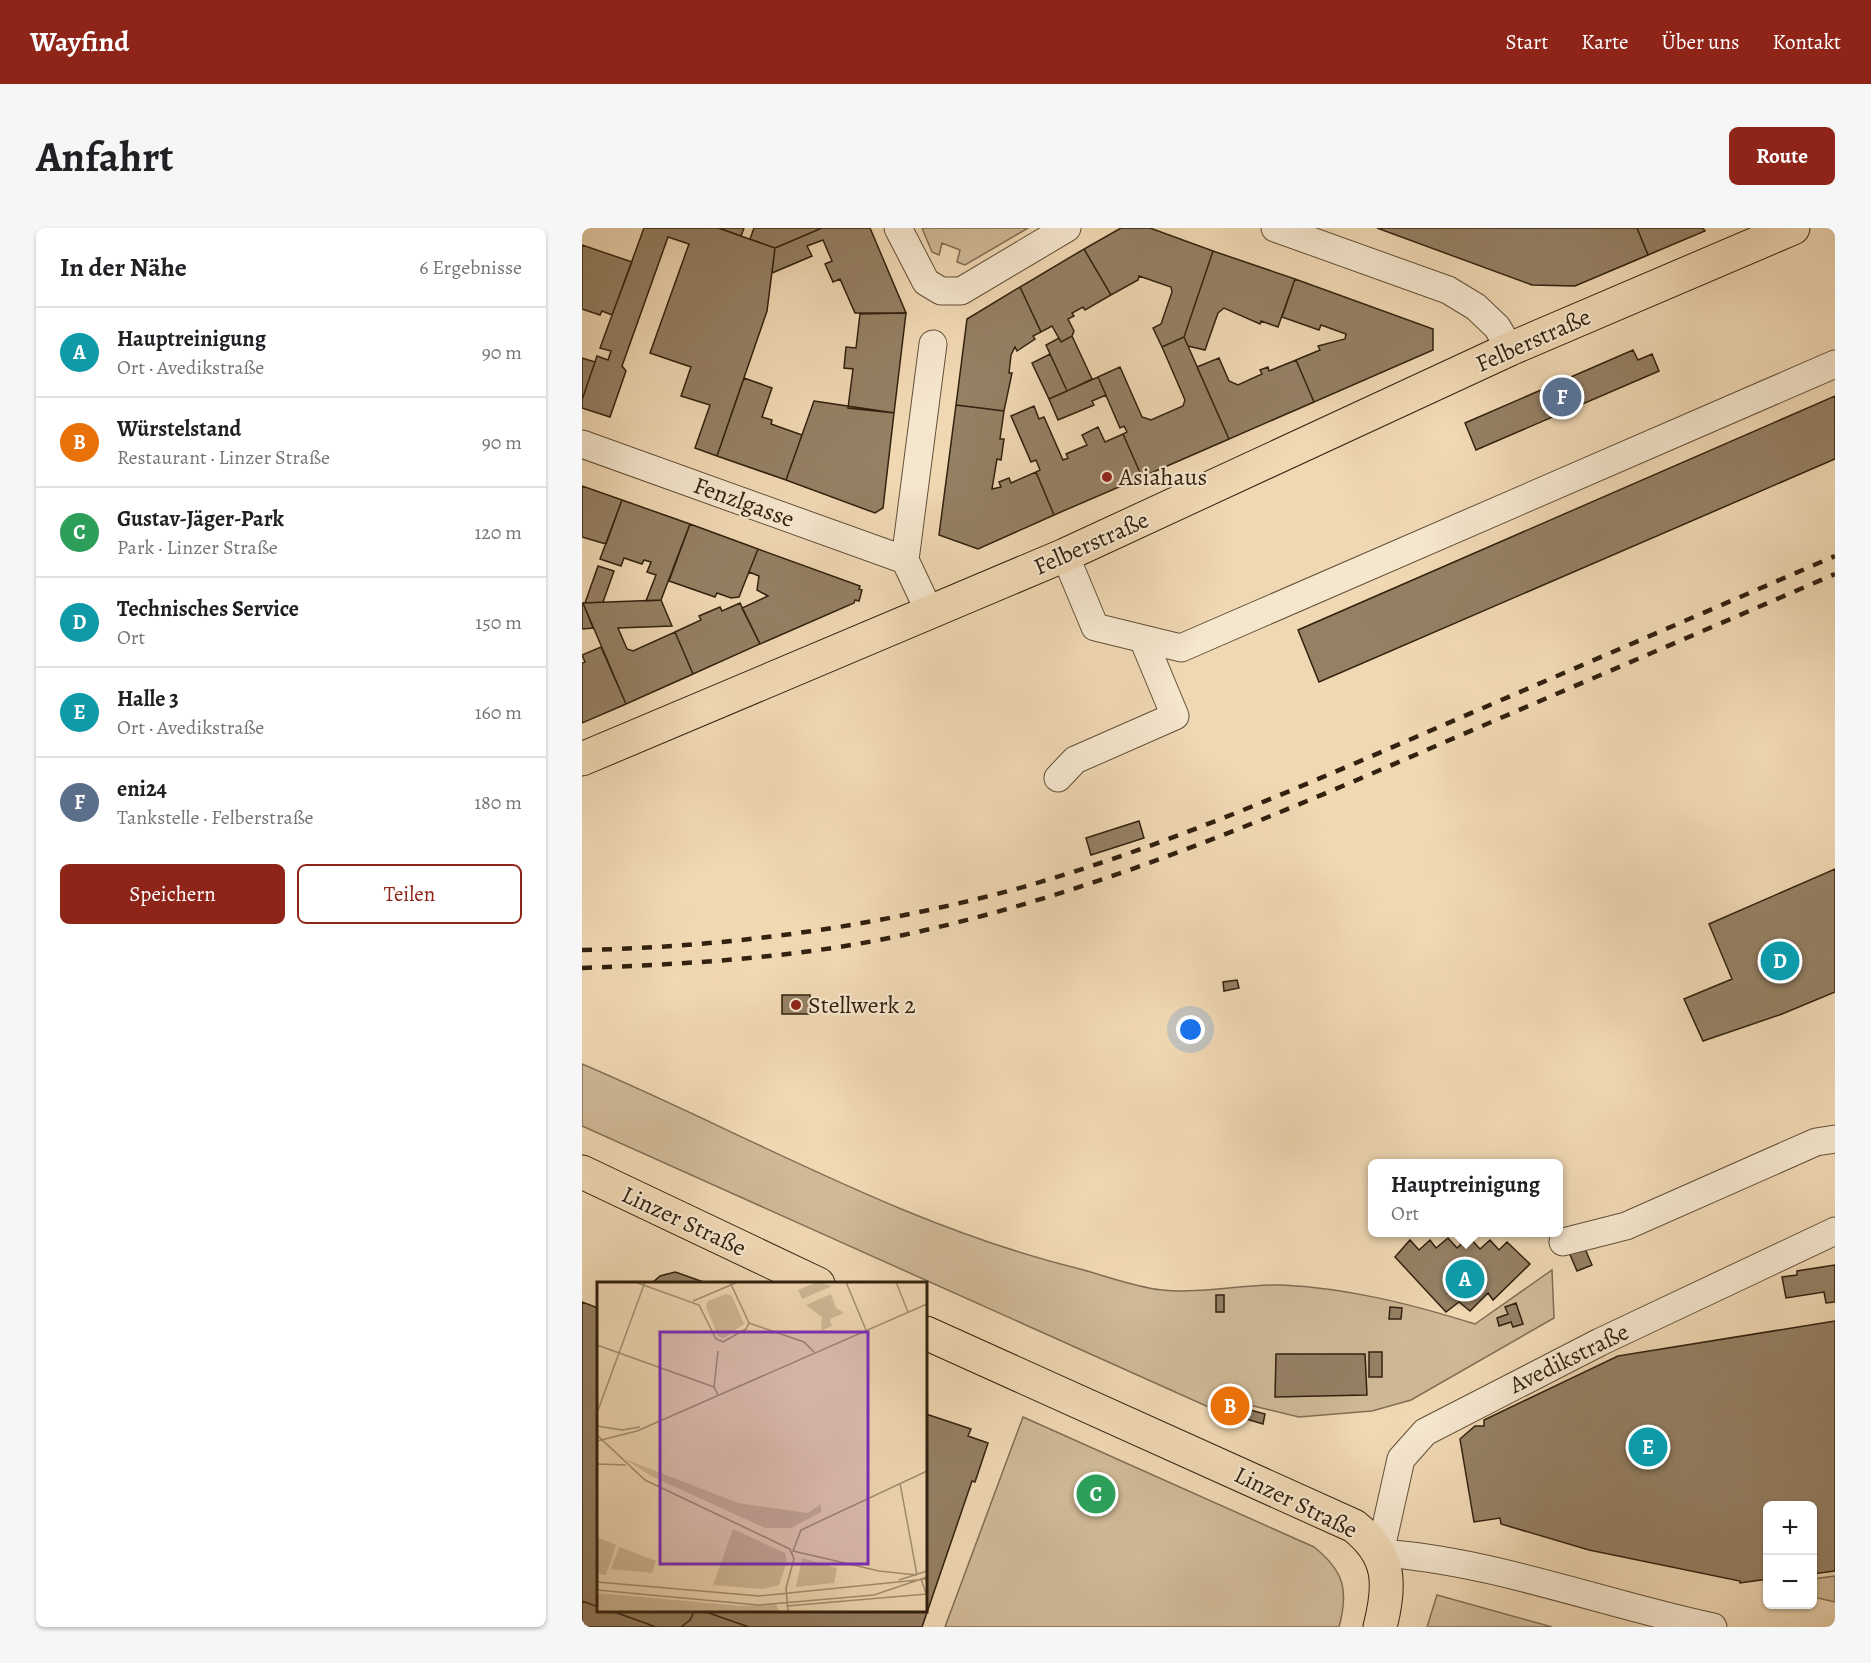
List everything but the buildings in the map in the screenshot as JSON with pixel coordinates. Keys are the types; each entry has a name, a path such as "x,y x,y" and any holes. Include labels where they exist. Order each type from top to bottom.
{"main road":[{"name":"Felberstraße","path":"582,759 1065,555 1510,349 1793,228"},
{"name":"Linzer Straße","path":"582,1172 815,1282"},
{"name":"Linzer Straße","path":"927,1333 1336,1516 1366,1536 1380,1553"},
{"path":"1380,1553 1385,1569 1388,1597 1380,1627"}],"street":[{"path":"898,228 926,282 941,291 961,291 1067,228"},
{"path":"1275,228 1448,290 1476,307 1497,327 1510,349"},
{"path":"930,612 905,560 933,344"},
{"path":"1065,555 1095,627 1181,648 1835,364"},
{"name":"Fenzlgasse","path":"582,444 905,560"},
{"path":"1061,766 1175,716 1143,639"},
{"path":"1563,1242 1626,1226 1816,1142 1835,1139"},
{"name":"Avedikstraße","path":"1380,1553 1401,1459 1425,1432 1600,1342 1835,1232"},
{"name":"Linzer Straße","path":"1380,1553 1448,1560 1684,1624 1713,1627"}],"shaded area":[{"path":"922,228 1028,228 965,265 957,262 960,250 942,243 939,255 932,252"},
{"path":"582,1064 827,1177 951,1229 1015,1251 1131,1284 1177,1291 1266,1285 1306,1287 1355,1293 1475,1324 1552,1270 1554,1318 1411,1400 1372,1411 1299,1417 1245,1404 1220,1393 1213,1409 582,1126"},
{"path":"1023,1417 1314,1547 1332,1564 1342,1582 1344,1602 1339,1627 945,1627"},
{"path":"1835,1576 1835,1602 1817,1598 1817,1578"},
{"path":"1437,1595 1552,1627 1427,1627"}],"railway":[{"path":"582,950 692,945 801,933 963,902 1069,873 1175,837 1278,796 1835,556"},
{"path":"582,968 702,962 821,950 899,936 1038,900 1106,878 1240,828 1835,574"}],"place":[{"name":"eni24","path":"1562,397"},
{"name":"Asiahaus","path":"1107,477"},
{"name":"Technisches Service","path":"1780,961"},
{"name":"Stellwerk 2","path":"796,1005"},
{"name":"Hauptreinigung","path":"1465,1279"},
{"name":"Würstelstand","path":"1230,1406"},
{"name":"Halle 3","path":"1648,1447"},
{"name":"Gustav-Jäger-Park","path":"1096,1494"}]}
